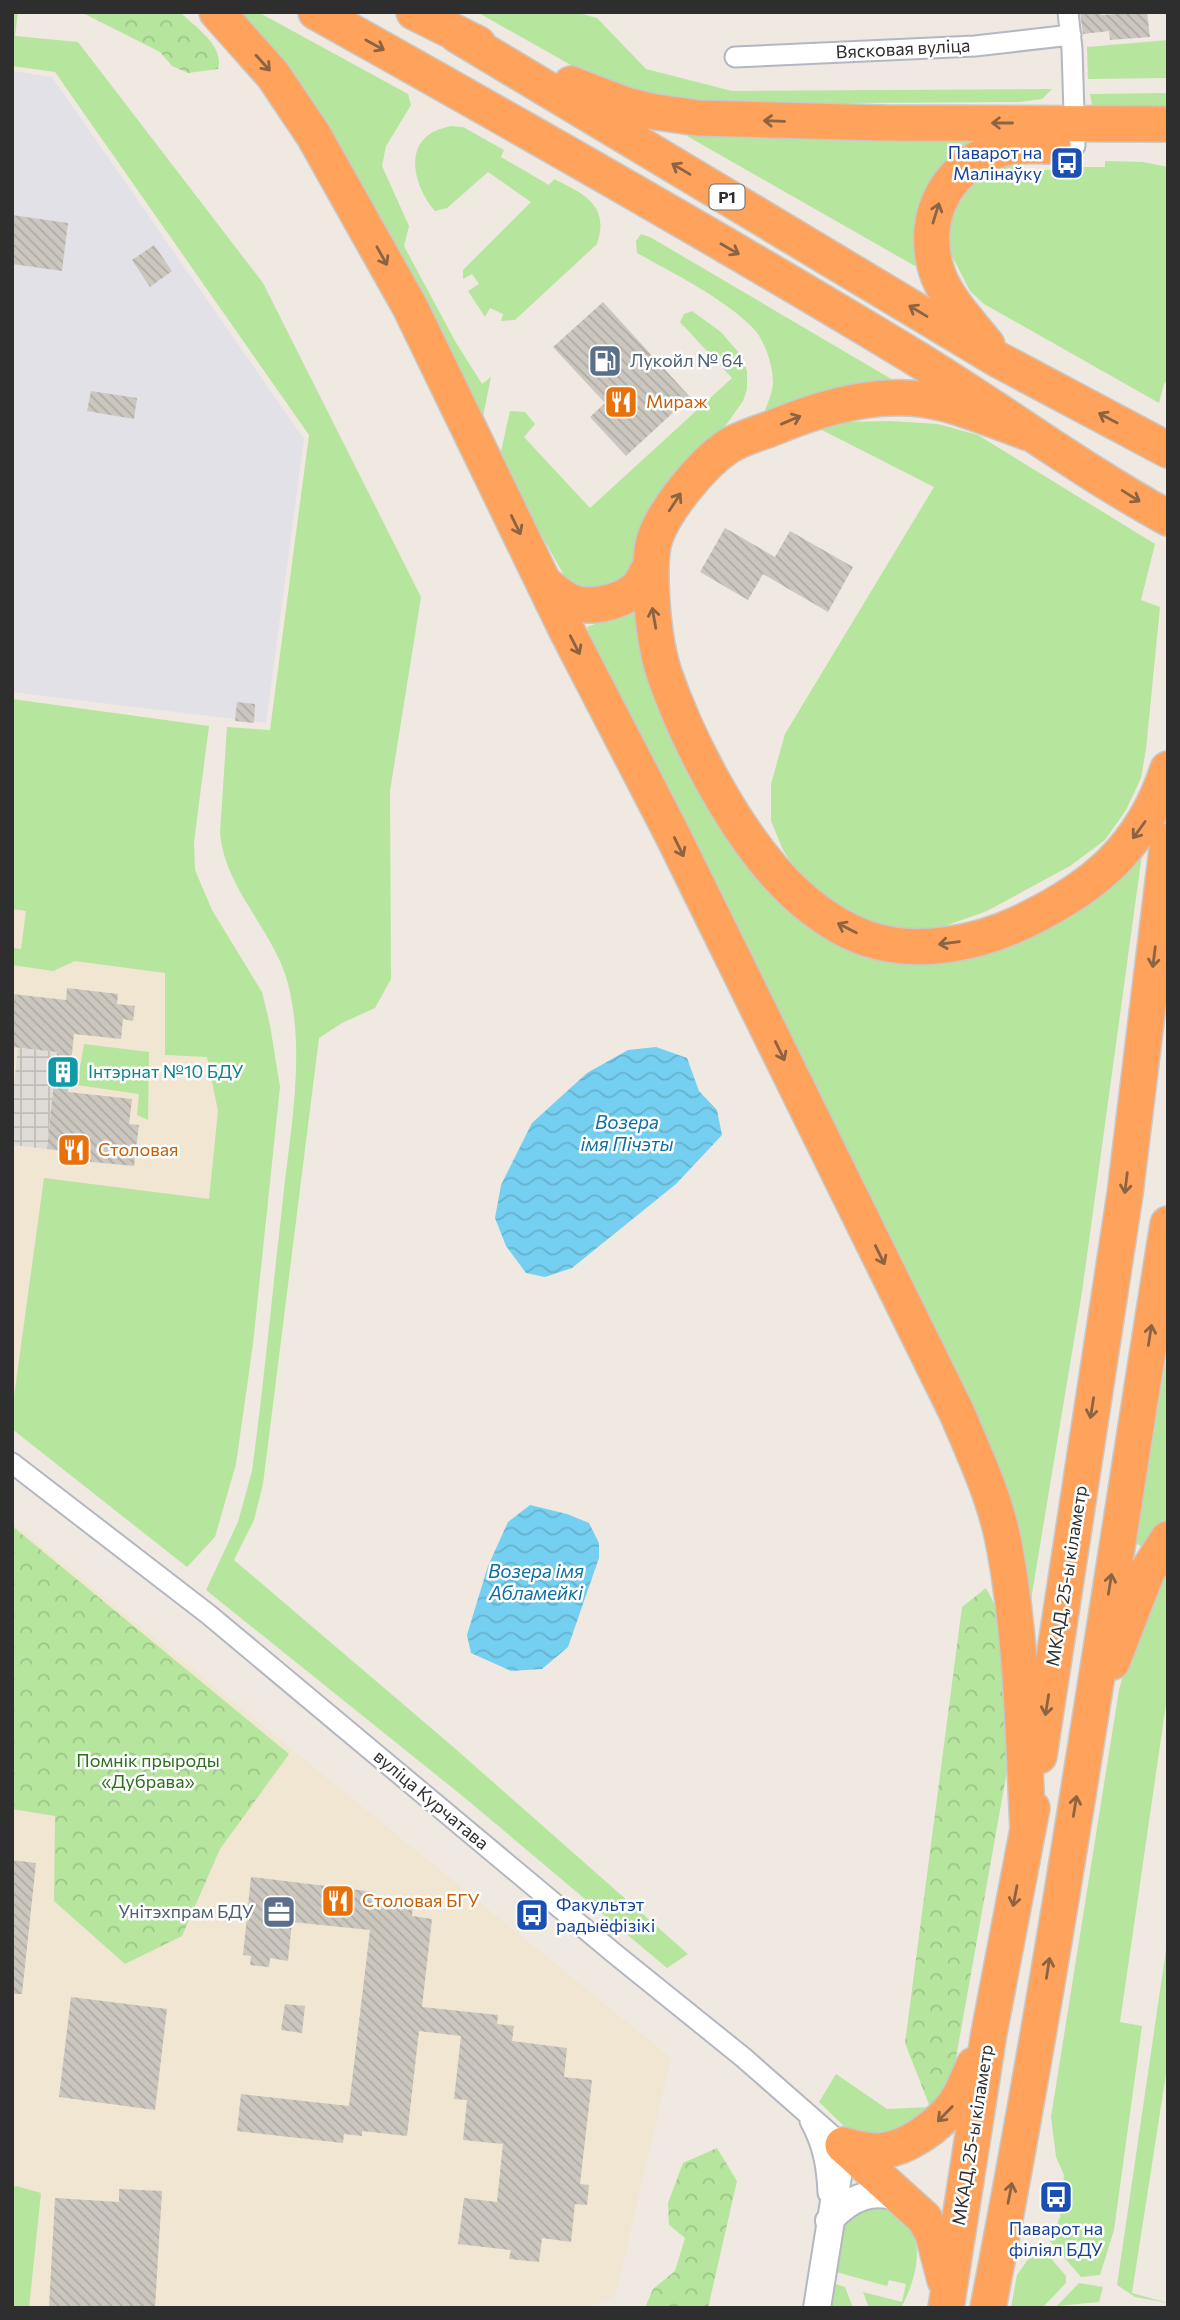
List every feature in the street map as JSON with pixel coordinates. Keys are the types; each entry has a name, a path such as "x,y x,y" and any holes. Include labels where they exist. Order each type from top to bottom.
{"highway":[{"path":"217,12 273,75 314,136 410,307 957,1413 987,1483 1005,1548 1020,1681 1028,1829"},
{"name":"Р1","path":"316,12 504,117 901,349 1168,518"},
{"name":"Р1","path":"414,12 457,34 997,359 1168,450"},
{"path":"457,34 614,101 673,115 1075,135 1163,148 1168,151"},
{"path":"997,359 944,288 936,269 932,242 933,215 957,174 982,157 1009,147 1075,135 1168,124"},
{"path":"1032,434 944,403 893,398 850,402 807,413 728,447 680,494 654,539 651,565 652,608 663,670 687,731 729,808 777,874 797,895 823,915 869,939 912,946 945,945 977,939 1003,931 1065,900 1115,860 1132,840 1148,818 1168,769"},
{"path":"545,584 571,602 588,606 613,601 630,593 640,584 651,565"},
{"name":"МКАД, 25-ы кіламетр","path":"947,2302 989,2033 1028,1829 1125,1194 1168,841"},
{"path":"988,2308 1012,2186 1168,1224"},
{"path":"1088,1724 1147,1573 1168,1539"},
{"path":"843,2145 881,2151 895,2148 936,2123 955,2104 989,2033"},
{"path":"843,2145 924,2218 933,2234 947,2302"}],"main road":[{"path":"817,2308 843,2145"},
{"path":"829,2221 842,2206 872,2193 894,2196 908,2202"}],"street":[{"path":"1068,12 1075,135"},
{"name":"Вясковая вуліца","path":"735,57 1071,42"},
{"name":"вуліца Курчатава","path":"12,1463 208,1614 615,1954 744,2058 843,2145"},
{"path":"806,2114 818,2135 824,2155 829,2221"}],"shaded area":[{"path":"12,71 52,77 304,439 266,723 12,692"},
{"path":"12,843 192,952 235,1111 229,1218 12,1420"},
{"path":"18,1048 57,1052 47,1149 12,1145 12,1103"},
{"path":"12,1522 671,2058 615,2296 586,2308 12,2308"}],"green space":[{"path":"12,12 18,12 15,36 78,42 263,283 421,597 390,791 391,979 375,1008 342,1023 319,1038 263,1484 254,1520 234,1560 451,1745 688,1954 667,1968 465,1798 206,1590 238,1522 252,1471 296,1073 294,1019 284,971 241,894 224,854 220,833 227,727 270,730 309,435 55,72 12,66"},
{"path":"81,12 180,12 213,45 219,61 218,69 188,73 172,66 160,52"},
{"path":"231,12 258,12 408,94 411,105 386,146 382,166 409,226 404,246 455,341 482,384 491,377 482,421"},
{"path":"477,12 574,12 597,18 646,69 732,91 1052,89 1042,99 1019,102 680,104 592,77"},
{"path":"1168,40 1168,78 1088,79 1087,47"},
{"path":"1168,93 1168,117 1100,113 1092,105 1090,94"},
{"path":"451,126 463,127 504,150 501,157 549,185 554,179 575,190 592,202 597,210 600,231 597,244 515,320 501,321 503,314 490,308 485,317 468,291 479,284 472,274 463,279 463,270 531,202 488,172 447,208 435,211 422,192 415,158 418,147 425,138 435,131"},
{"path":"692,129 1013,133 987,144 920,264 915,266 687,136"},
{"path":"1105,161 1143,162 1168,167 1168,379 1159,403 984,304 970,291 953,258 946,258 945,218 976,177 997,168 1018,164 1024,170 1051,170 1051,177 1077,178 1078,167 1105,167"},
{"path":"641,234 893,380 891,384 761,419 770,397 773,376 761,339 752,327 727,306 637,253 636,241"},
{"path":"692,311 721,332 739,353 747,371 747,389 743,401 726,425 672,482 626,578 593,593 569,584 499,460 510,411 525,412 535,424 524,437 590,508 732,378 680,322 684,314"},
{"path":"843,422 938,424 978,435 1155,544 1141,600 1160,607 1141,778 1126,810 1105,840 1070,866 987,911 931,931 903,931 872,925 848,914 798,874 783,850 771,821 771,784 785,734 934,487 816,427"},
{"path":"638,608 790,901 933,957 1143,847 1082,1292 1029,1612 595,654 587,627"},
{"path":"12,699 209,726 194,842 195,870 212,910 262,992 270,1025 280,1087 253,1344 236,1464 215,1537 187,1567 12,1429 12,1411 44,1178 209,1199 218,1111 207,1057 165,1055 165,973 75,961 53,971 12,965 12,948 21,949 26,911 12,909"},
{"path":"84,1044 149,1052 148,1120 137,1115 139,1094 77,1085"},
{"path":"1168,1347 1168,1519 1145,1549 1136,1543"},
{"name":"Помнік прыроды «Дубрава»","path":"12,1526 289,1754 220,1849 182,1936 125,1964 54,1901 55,1816 12,1809"},
{"path":"1168,1567 1168,1690 1120,2022 1142,2026 1114,2230 1100,2275 1081,2277 1050,2241 1060,2217 1064,2175 1056,2157 1051,2117 1119,1690 1132,1643"},
{"path":"986,1588 1000,1614 1010,1754 951,2086 930,2107 905,2043 962,1607"},
{"path":"1168,1936 1168,2061 1132,2293 1168,2303 1135,2297 1117,2285"},
{"path":"836,2074 887,2109 929,2107 898,2138 858,2135 846,2128 819,2102"},
{"path":"717,2148 737,2181 708,2308 645,2308 653,2289 675,2271 685,2238 669,2225 668,2203 683,2163"},
{"path":"12,2187 41,2193 29,2308 12,2308"},
{"path":"874,2202 901,2209 914,2235 917,2254 915,2273 901,2308 869,2308 863,2292 902,2302 906,2284 889,2280 887,2286 836,2272 843,2230 854,2215"},
{"path":"1039,2244 1066,2276 1066,2283 1042,2308 1011,2308 1017,2275"},
{"path":"832,2283 845,2287 853,2308 830,2308"},
{"path":"1079,2283 1103,2287 1099,2302 1057,2306"}],"water":[{"name":"Возера імя Пічэты","path":"656,1047 687,1058 699,1091 717,1110 722,1135 676,1184 572,1268 545,1277 526,1273 506,1246 495,1218 501,1185 532,1123 587,1073 628,1050"},
{"name":"Возера імя Абламейкі","path":"530,1505 567,1514 589,1523 599,1543 599,1558 568,1647 542,1669 511,1671 471,1653 467,1635 488,1566 508,1522"}],"building":[{"path":"1080,12 1101,12 1101,15 1147,12 1150,37 1110,40 1109,31 1083,34"},
{"path":"12,215 68,223 62,271 12,264"},
{"path":"154,245 172,271 150,287 132,260"},
{"path":"603,302 690,397 626,456 590,417 605,403 553,347"},
{"path":"91,391 137,398 134,419 87,411"},
{"path":"725,528 775,557 790,531 853,567 828,612 763,574 748,600 700,572"},
{"path":"237,702 255,704 254,723 235,721"},
{"name":"Інтэрнат №10 БДУ","path":"67,988 118,994 117,1004 135,1006 133,1021 123,1019 121,1039 74,1034 68,1092 132,1099 129,1124 139,1125 134,1166 62,1159 63,1151 47,1149 57,1052 12,1047 12,994 66,1000"},
{"path":"12,1860 36,1863 22,1994 12,1994"},
{"path":"251,1877 375,1892 374,1902 413,1906 412,1916 432,1919 422,2007 498,2015 497,2024 514,2026 512,2041 567,2048 564,2077 592,2080 580,2184 589,2185 587,2205 575,2204 571,2242 542,2238 539,2262 509,2259 511,2250 458,2244 464,2198 497,2202 503,2144 463,2140 467,2100 454,2099 461,2036 419,2031 407,2136 362,2131 362,2136 344,2134 343,2143 237,2131 241,2094 349,2106 370,1930 292,1922 288,1961 270,1958 269,1967 250,1965 251,1956 243,1955"},
{"path":"71,1997 167,2009 155,2110 59,2097"},
{"path":"285,2004 305,2006 302,2033 281,2030"},
{"path":"119,2189 162,2191 155,2308 49,2308 55,2198 119,2202"}],"place":[{"name":"Паварот на Малінаўку","path":"1067,163"},
{"name":"Лукойл № 64","path":"605,361"},
{"name":"Мираж","path":"621,402"},
{"name":"Інтэрнат №10 БДУ","path":"63,1072"},
{"name":"Столовая","path":"74,1150"},
{"name":"Столовая БГУ","path":"338,1901"},
{"name":"Унітэхпрам БДУ","path":"279,1912"},
{"name":"Факультэт радыёфізікі","path":"532,1915"},
{"name":"Паварот на філіял БДУ","path":"1056,2197"}]}
